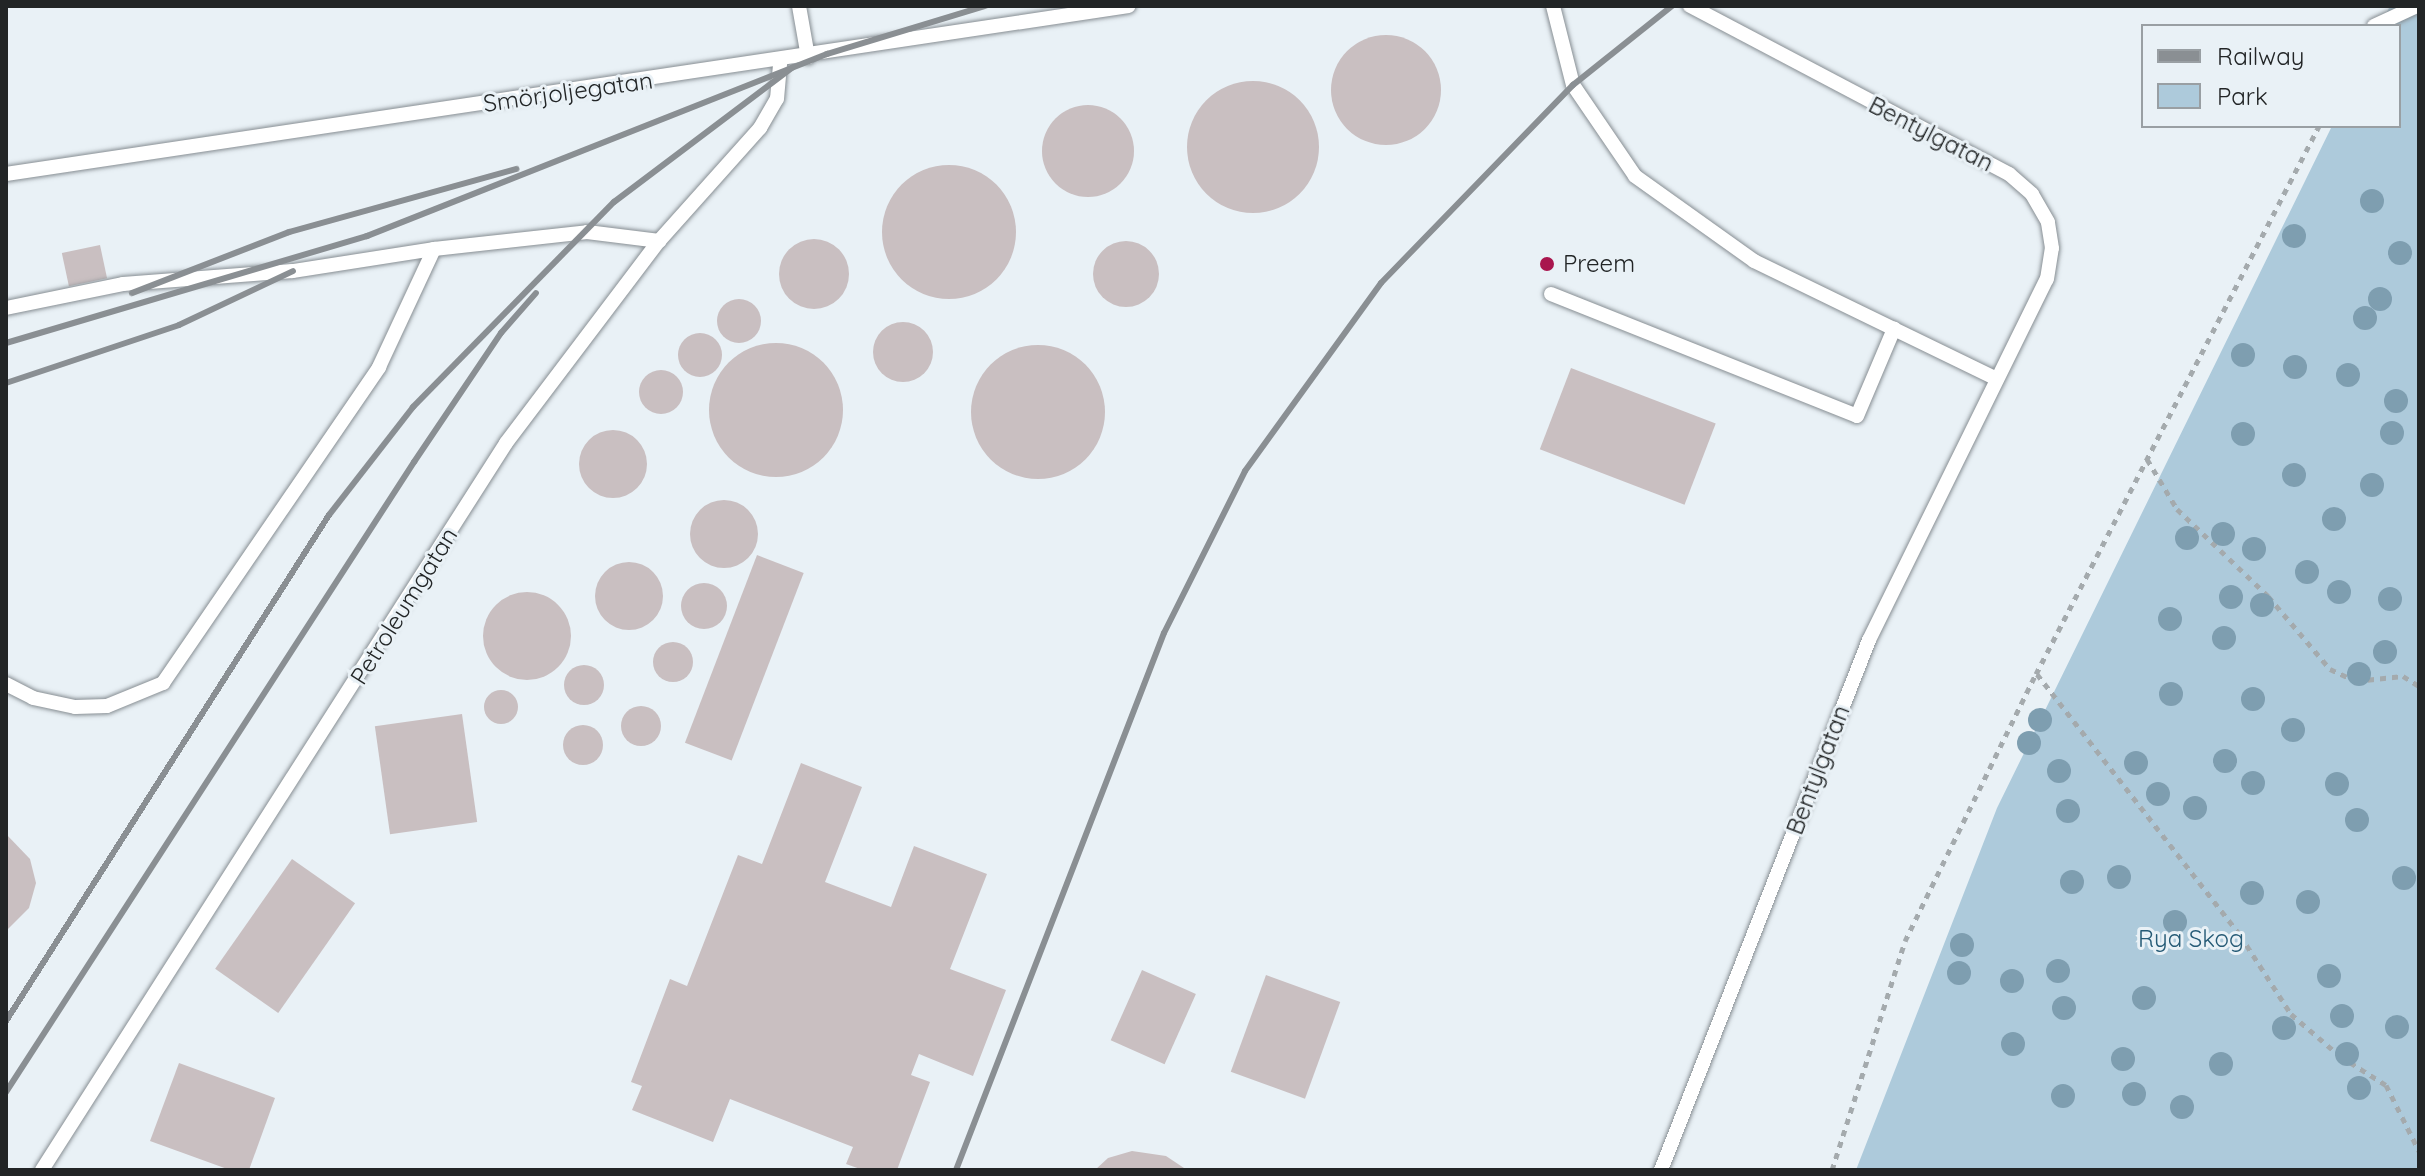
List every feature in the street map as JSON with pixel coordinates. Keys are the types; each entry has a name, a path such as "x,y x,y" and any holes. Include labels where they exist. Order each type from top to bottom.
{"lane":[{"path":"799,6 808,57"},
{"name":"Smörjoljegatan","path":"6,174 808,57 1087,9 1129,6"},
{"path":"1553,6 1573,85 1635,176 1754,261 1997,379"},
{"name":"Bentylgatan","path":"1661,1170 1869,640 1997,379 2050,263 2048,222 2032,194 2009,174 1690,6"},
{"path":"2378,24 2417,6"},
{"name":"Petroleumgatan","path":"42,1170 506,443 659,241 760,128 777,99 780,61"},
{"path":"6,308 123,284 293,271 434,249 587,232 659,241"},
{"path":"6,684 33,698 75,707 107,706 163,683 379,367 434,249"},
{"path":"1551,294 1857,416 1894,329"}],"path":[{"path":"1832,1170 1905,941 2036,674 2318,128"},
{"path":"2147,458 2177,509 2268,596 2330,669 2356,681 2403,676 2419,686"},
{"path":"2036,674 2240,935 2291,1014 2340,1056 2386,1085 2419,1151"}],"green space":[{"name":"Rya Skog","path":"2390,6 2419,6 2419,1170 1856,1170 1997,808 2331,128 2401,128 2401,24 2381,24"}],"building":[{"path":"1386,35 1407,39 1425,51 1437,69 1441,90 1437,111 1425,129 1407,141 1386,145 1365,141 1347,129 1335,111 1331,90 1335,69 1347,51 1365,39"},
{"path":"1253,81 1278,86 1300,100 1314,122 1319,147 1314,172 1300,194 1278,208 1253,213 1228,208 1206,194 1192,172 1187,147 1192,122 1206,100 1228,86"},
{"path":"1088,105 1105,109 1120,119 1130,134 1134,151 1130,168 1120,183 1105,193 1088,197 1071,193 1056,183 1046,168 1042,151 1046,134 1056,119 1071,109"},
{"path":"949,165 974,171 996,185 1010,207 1016,232 1010,257 996,279 974,293 949,299 924,293 902,279 888,257 882,232 888,207 902,185 924,171"},
{"path":"807,239 821,239 843,254 849,274 847,287 839,299 821,309 807,309 785,294 779,281 779,267 794,245"},
{"path":"1126,241 1139,244 1149,251 1156,261 1159,274 1156,287 1149,297 1139,304 1126,307 1113,304 1103,297 1096,287 1093,274 1096,261 1103,251 1113,244"},
{"path":"100,245 107,278 69,286 62,253"},
{"path":"739,299 754,306 761,321 754,336 739,343 724,336 717,321 724,306"},
{"path":"903,322 924,331 933,352 924,373 903,382 882,373 873,352 882,331"},
{"path":"700,333 715,340 722,355 715,370 700,377 685,370 678,355 685,340"},
{"path":"776,343 801,349 823,363 837,385 843,410 837,435 823,457 801,471 776,477 751,471 729,457 715,435 709,410 715,385 729,363 751,349"},
{"path":"1038,345 1063,350 1085,365 1100,387 1105,412 1100,437 1085,459 1063,474 1038,479 1013,474 991,459 976,437 971,412 976,387 991,365 1013,350"},
{"path":"1571,368 1716,424 1685,505 1540,449"},
{"path":"661,370 676,377 683,392 676,407 661,414 646,407 639,392 646,377"},
{"path":"620,430 641,445 647,464 645,477 637,488 620,498 606,498 589,488 581,477 579,457 589,440 600,432"},
{"path":"731,500 752,515 758,534 756,547 748,558 731,568 717,568 700,558 692,547 690,527 700,510 711,502"},
{"path":"757,555 804,573 732,761 685,743"},
{"path":"636,562 657,577 663,596 661,609 653,620 636,630 622,630 605,620 597,609 595,589 605,572 616,564"},
{"path":"704,583 720,590 727,606 720,622 704,629 688,622 681,606 688,590"},
{"path":"527,592 544,596 558,605 567,619 571,636 567,653 558,667 544,676 527,680 510,676 496,667 487,653 483,636 487,619 496,605 510,596"},
{"path":"673,642 687,648 693,662 687,676 673,682 659,676 653,662 659,648"},
{"path":"584,665 598,671 604,685 598,699 584,705 570,699 564,685 570,671"},
{"path":"501,690 513,695 518,707 513,719 501,724 489,719 484,707 489,695"},
{"path":"641,706 655,712 661,726 655,740 641,746 627,740 621,726 627,712"},
{"path":"462,714 477,822 390,834 375,726"},
{"path":"583,725 597,731 603,745 597,759 583,765 569,759 563,745 569,731"},
{"path":"801,763 862,787 825,882 891,907 914,846 987,874 950,969 1006,990 973,1076 919,1054 911,1075 930,1082 897,1170 863,1170 846,1164 853,1147 730,1099 713,1142 632,1110 642,1086 631,1082 670,979 687,986 738,855 762,864"},
{"path":"6,834 30,859 36,883 29,908 6,931"},
{"path":"292,859 355,903 278,1013 215,969"},
{"path":"1142,970 1196,994 1165,1064 1111,1040"},
{"path":"1266,975 1340,1002 1305,1099 1231,1072"},
{"path":"179,1063 275,1098 249,1170 230,1170 150,1141"},
{"path":"1132,1151 1166,1156 1187,1170 1095,1170 1108,1158"}],"railway":[{"path":"6,343 367,236 827,54 985,6"},
{"path":"956,1170 1164,633 1245,471 1381,283 1573,85 1672,6"},
{"path":"6,1021 329,515 413,407 614,202 793,67"},
{"path":"132,293 289,232 516,169"},
{"path":"6,383 179,325 293,271"},
{"path":"6,1092 414,462 501,333 536,293"}],"place":[{"name":"Preem","path":"1547,264"}]}
